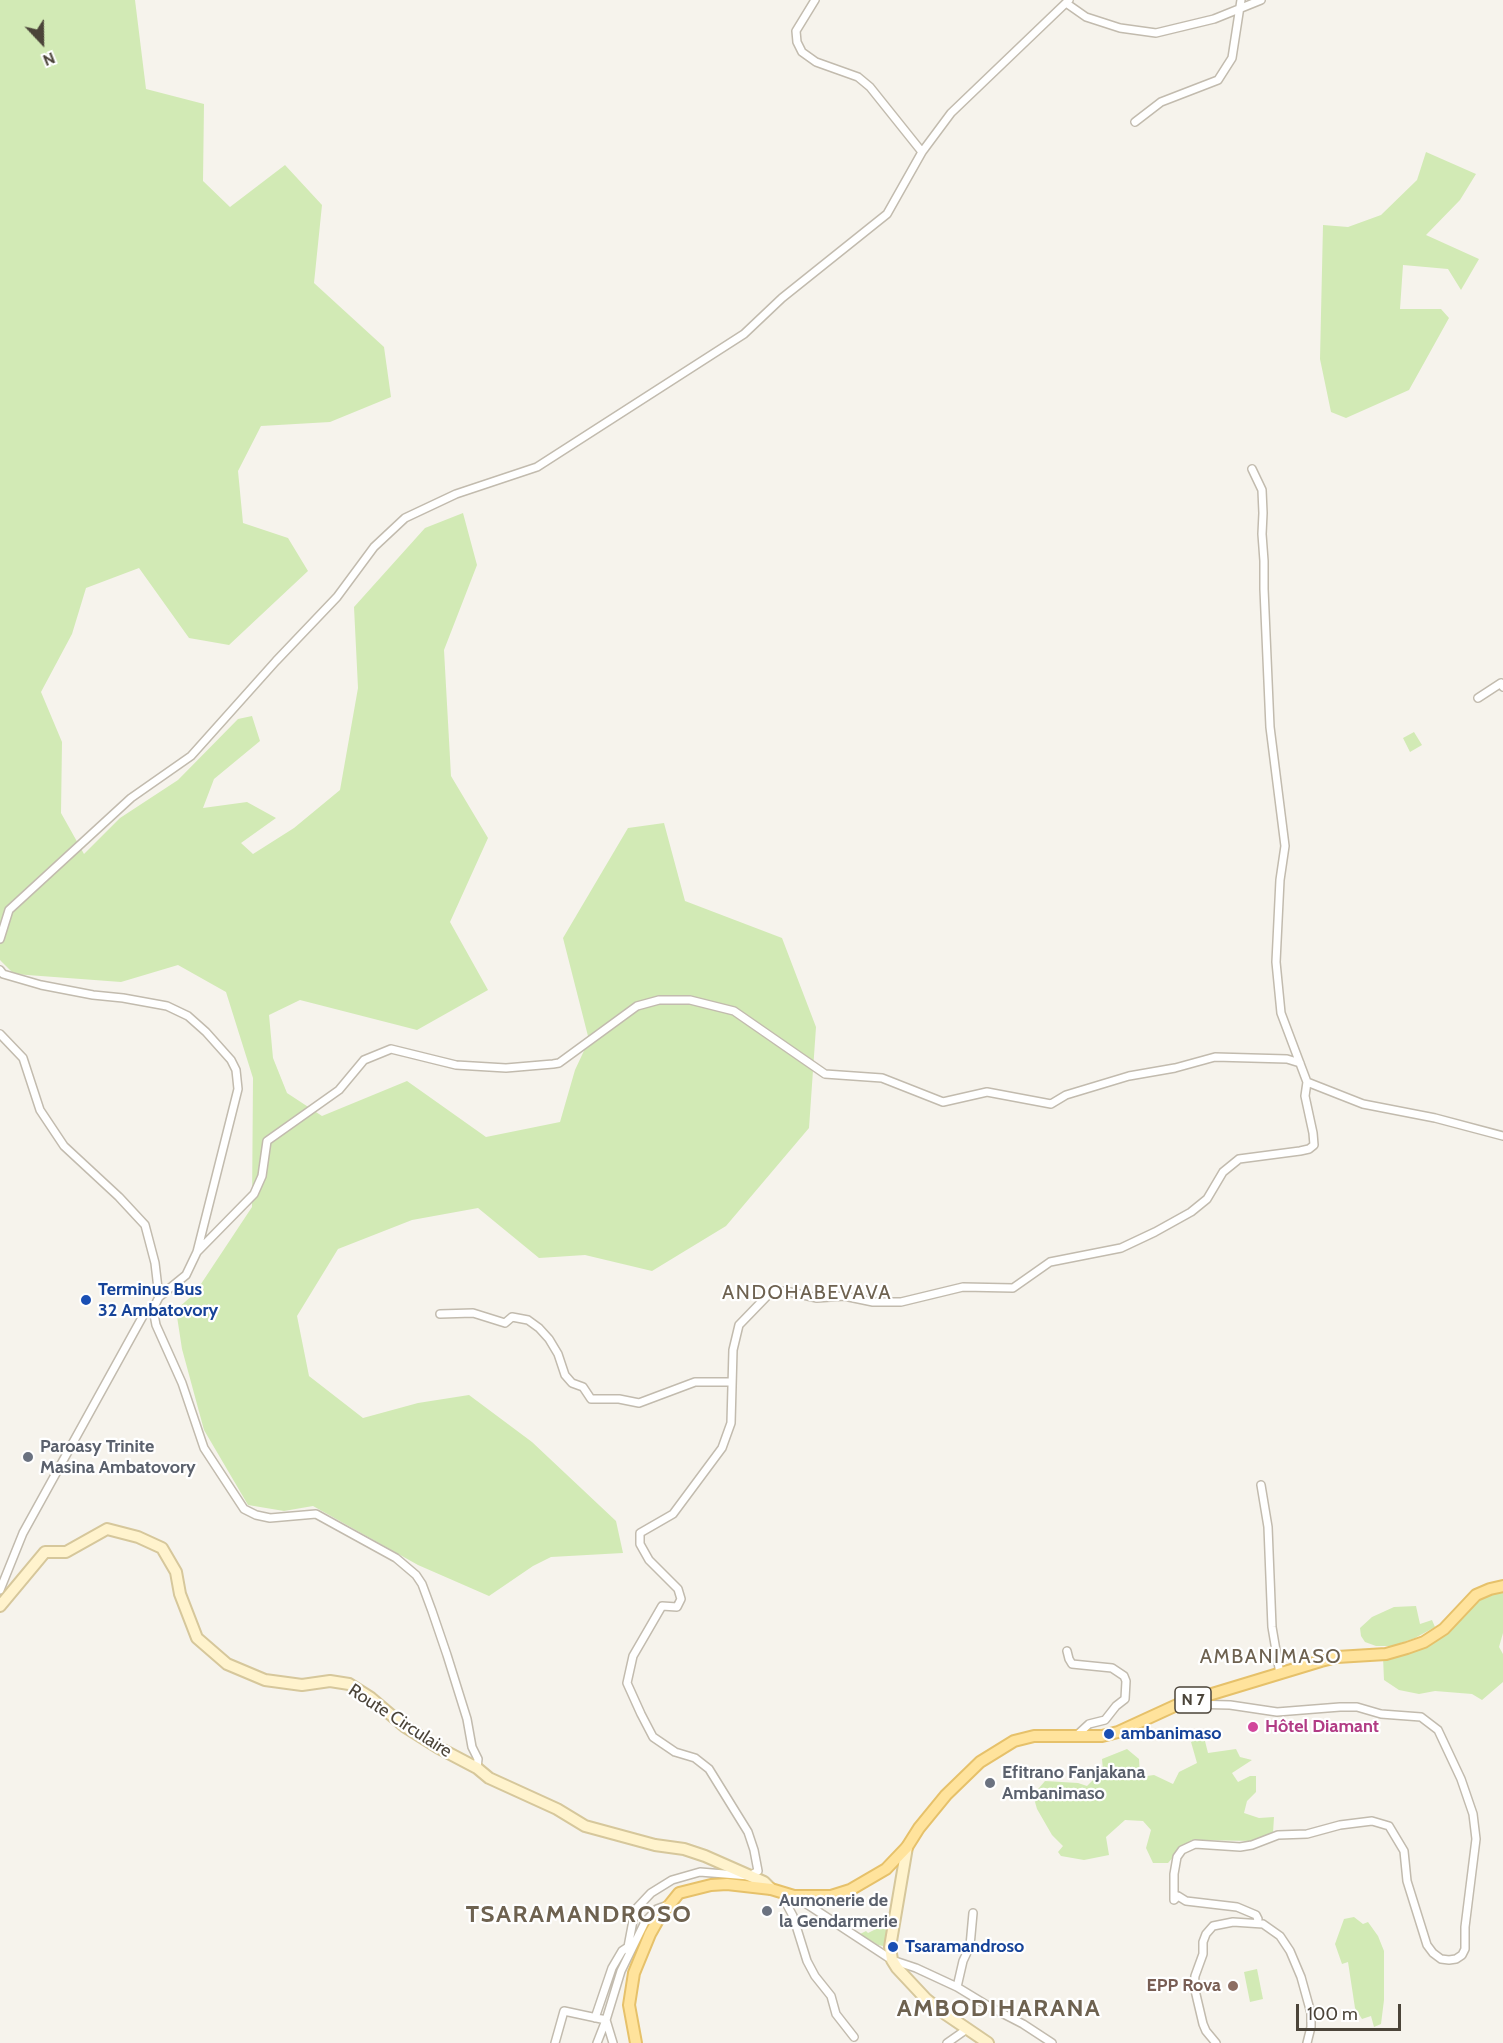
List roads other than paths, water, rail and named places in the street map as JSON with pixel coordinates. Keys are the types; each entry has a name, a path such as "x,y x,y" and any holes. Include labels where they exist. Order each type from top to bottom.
{"main road":[{"name":"N 7","path":"636,2043 629,2005 632,1981 650,1934 659,1918 679,1893 748,1881 789,1894 831,1896 850,1890 886,1869 907,1847 919,1827 946,1795 980,1762 1014,1741 1034,1736 1102,1736 1118,1732 1179,1704 1337,1657 1386,1654 1424,1642 1444,1629 1476,1595 1490,1588 1503,1586"}],"street":[{"path":"815,0 796,31 797,42 802,52 816,62 858,77 870,87 922,152"},
{"path":"1136,122 1161,102 1218,80 1232,58 1241,0"},
{"path":"0,939 9,910 131,798 191,756 337,597 374,547 405,518 456,494 537,467 744,334 782,298 887,214 922,152 951,113 1067,1 1086,17 1120,28 1156,33 1214,19 1262,0"},
{"path":"748,1881 758,1871 748,1832 709,1769 695,1758 675,1752 653,1737 627,1683 633,1656 662,1606 677,1607 681,1599 678,1589 649,1560 640,1544 640,1533 673,1514 722,1448 731,1423 733,1350 739,1325 770,1293 784,1291 818,1298 844,1296 873,1302 901,1302 963,1287 1013,1288 1050,1262 1121,1248 1191,1212 1207,1199 1223,1172 1239,1159 1300,1151 1314,1145 1305,1096 1307,1082 1281,1013 1276,962 1280,879 1285,846 1270,727 1262,490 1252,469"},
{"path":"1478,698 1501,683 1503,687"},
{"path":"0,965 2,972 41,985 168,1006 188,1016 231,1060 236,1070 238,1089 197,1252 186,1275 159,1297 153,1309 144,1314 22,1533 0,1590"},
{"path":"197,1252 254,1194 262,1176 267,1141 339,1090 364,1060 391,1049 456,1065 506,1068 559,1063 637,1006 659,1000 690,1000 734,1011 825,1074 882,1078 943,1102 987,1092 1051,1104 1066,1095 1129,1076 1176,1068 1215,1057 1287,1059 1299,1063"},
{"path":"0,1034 23,1058 40,1110 64,1146 119,1197 145,1225 155,1263 159,1297"},
{"path":"1307,1082 1363,1104 1435,1118 1503,1136"},
{"path":"153,1309 156,1324 182,1383 204,1448 244,1509 270,1518 316,1514 396,1558 416,1575 422,1584 453,1674 472,1747 478,1759 477,1768 489,1778 556,1809 585,1826 705,1856 748,1881"},
{"path":"440,1314 473,1313 505,1323 512,1317 528,1320 549,1339 558,1354 565,1375 572,1383 583,1388 591,1399 619,1399 639,1403 695,1382 732,1382"},
{"path":"1261,1485 1268,1527 1272,1627 1280,1674"},
{"name":"Route Circulaire","path":"0,1606 45,1552 66,1552 107,1529 138,1537 162,1548 176,1572 180,1594 197,1638 227,1664 265,1680 302,1685 330,1681 349,1684 404,1726 477,1768"},
{"path":"1067,1651 1072,1664 1112,1668 1124,1676 1126,1681 1125,1699 1105,1720 1089,1724 1076,1736"},
{"path":"1179,1704 1230,1705 1277,1712 1357,1707 1381,1714 1421,1717 1438,1730 1453,1760 1470,1805 1476,1839 1465,1927 1465,1949 1456,1959 1441,1959 1427,1945 1407,1881 1404,1851 1389,1826 1371,1821 1340,1825 1307,1834 1278,1835 1240,1847 1195,1844 1182,1850 1177,1857 1174,1874 1174,1900 1178,1896 1186,1901 1237,1907 1256,1915 1257,1922"},
{"path":"907,1847 890,1947 892,1960 926,1999 988,2043"},
{"path":"595,2018 612,1968 622,1951 628,1947 635,1910 651,1893 672,1880 700,1872 748,1881"},
{"path":"854,2037 836,2014 831,1996 815,1976 807,1961 793,1916 786,1903 789,1894 892,1960 916,1968 957,1987 1052,2043"},
{"path":"597,2043 621,1971 645,1922 657,1909 670,1904"},
{"path":"957,1987 963,1961 970,1946 973,1913"},
{"path":"1216,2043 1206,2031 1194,1986 1195,1976 1203,1954 1206,1934 1213,1926 1233,1922 1257,1922 1273,1929 1290,1951 1301,1977 1311,2013 1311,2027 1307,2043"},
{"path":"555,2043 564,2011 606,2020"},
{"path":"606,2020 613,2043"},
{"path":"947,2043 967,2029"}],"place":[{"name":"Terminus Bus 32 Ambatovory","path":"86,1300"},
{"name":"Paroasy Trinite Masina Ambatovory","path":"28,1457"},
{"name":"Hôtel Diamant","path":"1253,1727"},
{"name":"ambanimaso","path":"1109,1734"},
{"name":"Efitrano Fanjakana Ambanimaso","path":"990,1783"},
{"name":"Aumonerie de la Gendarmerie","path":"767,1911"},
{"name":"Tsaramandroso","path":"893,1947"},
{"name":"EPP Rova","path":"1233,1986"}],"district":[{"name":"ANDOHABEVAVA","path":"807,1293"},
{"name":"AMBANIMASO","path":"1271,1657"},
{"name":"TSARAMANDROSO","path":"579,1915"},
{"name":"AMBODIHARANA","path":"999,2009"}]}
